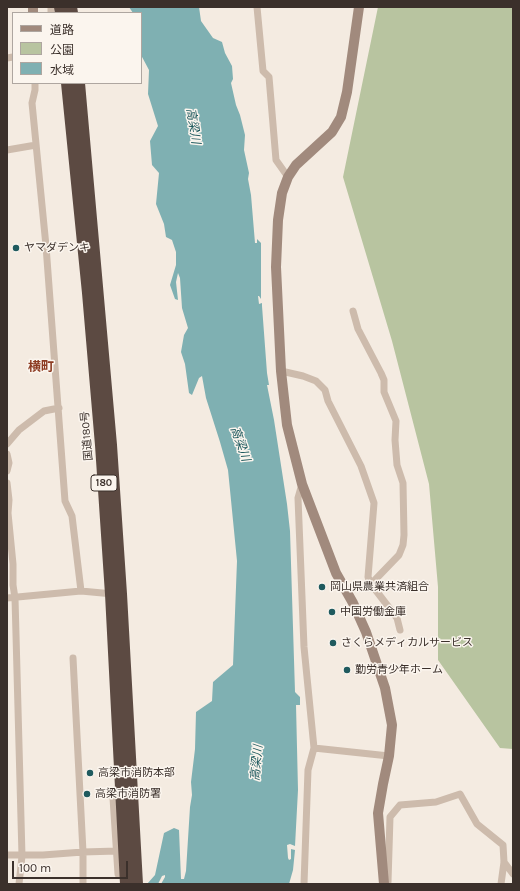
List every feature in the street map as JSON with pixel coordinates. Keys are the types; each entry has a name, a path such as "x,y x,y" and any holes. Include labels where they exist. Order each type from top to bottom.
{"highway":[{"name":"国道180号","path":"67,84 116,594 137,884"},
{"name":"国道180号","path":"79,84 110,437 121,780 126,884"}],"street":[{"path":"257,7 263,71 269,77 276,160 288,177"},
{"path":"359,7 347,92 341,117 332,132 296,165 288,177 282,193 278,220 276,267 281,371 288,425 302,484 336,573 353,603 366,632 385,688 392,725 390,756 378,813 385,884"},
{"path":"35,84 32,103 46,246 65,501 72,516 81,591"},
{"path":"7,150 36,146"},
{"path":"352,311 358,329 384,380 384,392 396,421 395,440 397,465 403,483 404,535 399,555 371,584"},
{"path":"281,371 316,381 325,390 328,401 361,466 374,503 368,577 371,584 397,618 400,630"},
{"path":"7,444 19,430 44,411 59,408"},
{"path":"7,454 9,463 7,471"},
{"path":"7,483 9,500 8,513 13,564 13,585 11,598 22,856 19,884"},
{"path":"302,484 298,498 304,647 314,748 308,770 304,884"},
{"path":"11,598 81,591 116,594"},
{"path":"73,658 83,852 83,884"},
{"path":"314,748 390,756"},
{"path":"118,874 113,798 121,780"},
{"path":"385,884 388,883 390,817 400,805 436,802 460,794 477,824 503,845 504,862 502,884"},
{"path":"7,856 117,851"},
{"path":"504,862 513,874"}],"green space":[{"path":"378,7 513,7 513,749 500,748 438,660 438,587 429,484 392,341 343,177"}],"water":[{"name":"高梁川","path":"129,7 199,7 201,21 213,38 222,42 225,53 232,66 233,79 231,83 245,135 244,150 249,173 248,179 251,195 255,243 257,243 257,239 261,243 261,299 258,296 259,304 262,303 269,385 267,385 274,420 290,531 295,692 300,697 300,705 296,705 298,790 295,846 290,844 287,845 289,860 291,859 291,849 295,850 293,870 289,884 161,884 165,875 162,876 158,884 147,884 155,875 164,833 174,828 179,830 181,879 184,879 186,871 192,795 191,782 195,749 196,712 212,701 213,682 233,665 237,561 228,470 206,398 202,376 199,378 192,395 189,393 185,364 181,352 184,335 188,328 182,308 180,278 178,273 176,282 178,300 175,299 170,285 176,265 176,252 172,240 166,237 164,224 156,204 159,173 152,165 150,141 158,126 148,94 149,70 142,57 142,12 132,12"}],"place":[{"name":"ヤマダデンキ","path":"16,248"},
{"name":"岡山県農業共済組合","path":"322,587"},
{"name":"中国労働金庫","path":"332,612"},
{"name":"さくらメディカルサービス","path":"333,643"},
{"name":"勤労青少年ホーム","path":"347,670"},
{"name":"高梁市消防本部","path":"90,773"},
{"name":"高梁市消防署","path":"87,794"}],"district":[{"name":"横町","path":"41,367"}]}
